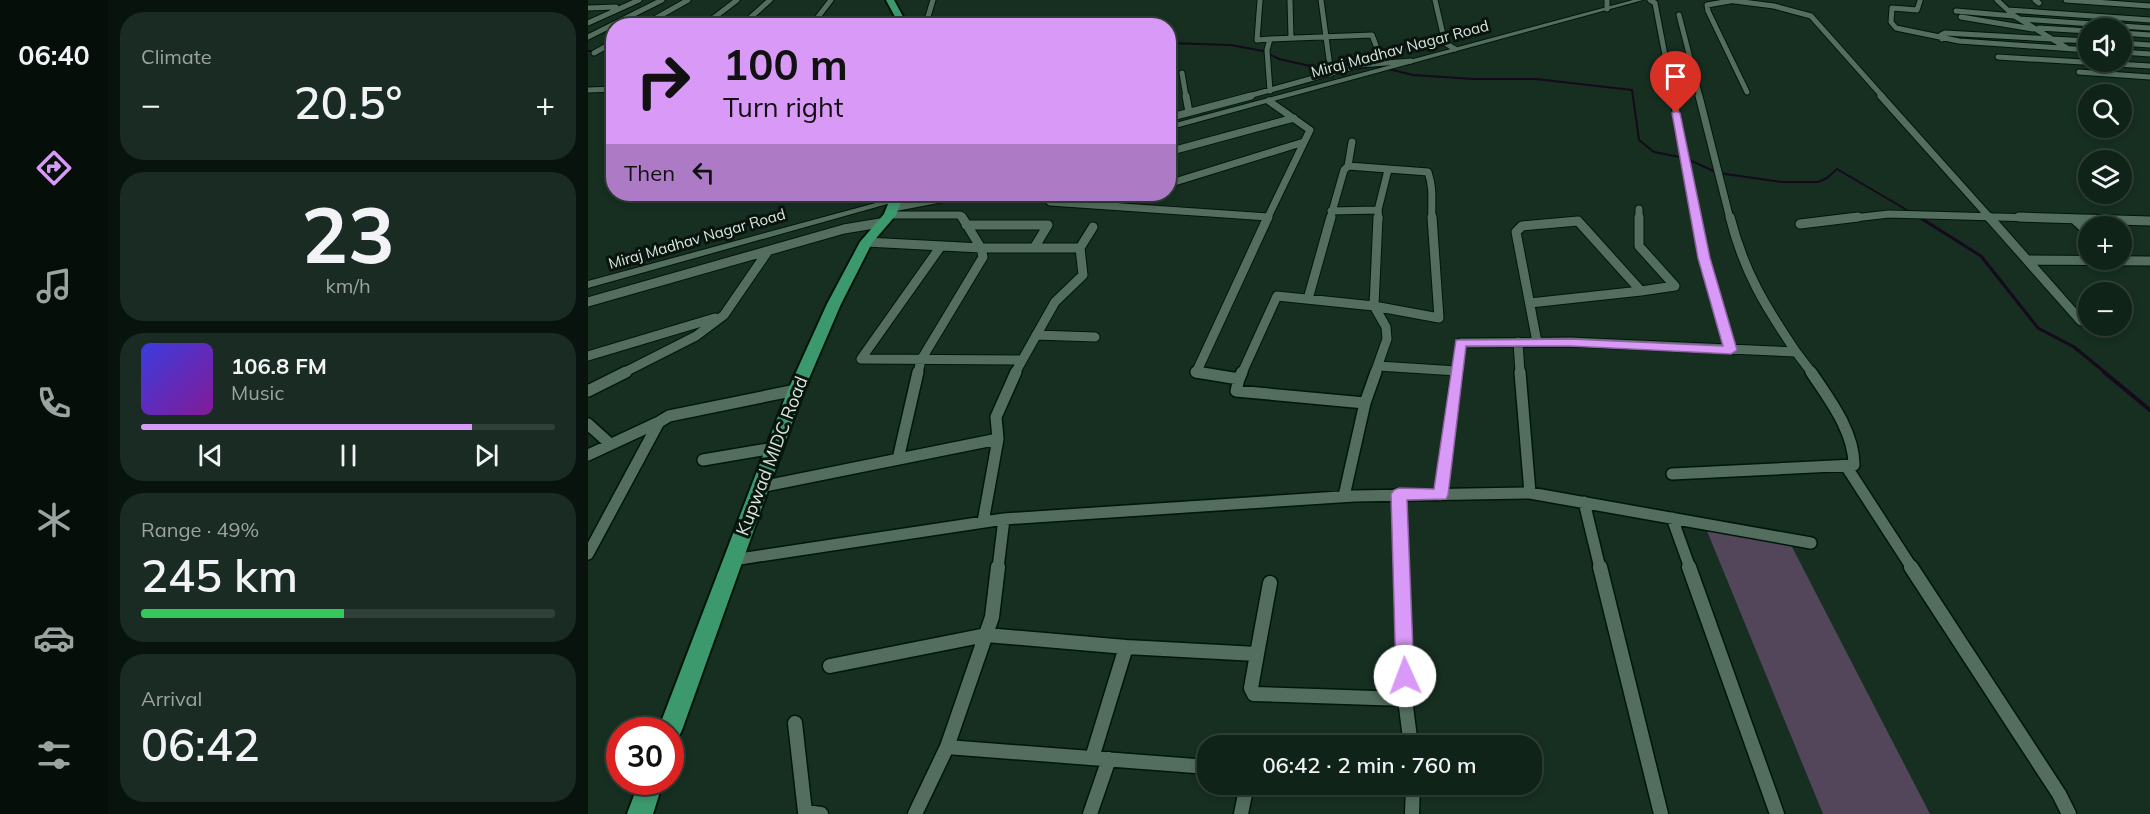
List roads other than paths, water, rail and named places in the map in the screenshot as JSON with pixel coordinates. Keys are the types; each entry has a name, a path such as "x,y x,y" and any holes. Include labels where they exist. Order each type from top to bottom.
{"main road":[{"path":"890,0 900,18"},
{"name":"Kupwad MIDC Road","path":"675,717 796,390 834,304 866,242 891,208"},
{"path":"640,814 647,795"}],"street":[{"path":"588,24 639,0"},
{"path":"626,18 662,0"},
{"path":"656,18 688,0"},
{"path":"713,18 737,0"},
{"path":"750,18 770,0"},
{"path":"817,18 831,0"},
{"path":"928,18 933,0"},
{"path":"1260,0 1257,40 1372,35 1382,61"},
{"path":"1290,0 1290,38"},
{"path":"1321,0 1331,74"},
{"path":"1435,0 1445,44 1455,50"},
{"name":"Miraj Madhav Nagar Road","path":"1176,126 1455,50 1607,4 1640,0"},
{"path":"1650,0 1655,3 1704,258 1731,350"},
{"path":"1914,0 1919,0 1917,10 1892,8 1892,22 1896,28 1942,39 2078,49"},
{"path":"1997,0 2017,17 2067,48"},
{"path":"2066,0 2150,6"},
{"path":"1747,92 1707,5 1728,1 1774,6 1811,16 2078,318"},
{"path":"2114,2 2137,19"},
{"path":"588,8 623,8"},
{"path":"2150,20 1954,8 2017,17 2150,28"},
{"path":"1672,474 1846,466 1854,465 1856,453 1822,389 1763,304 1739,253 1679,15"},
{"path":"588,17 601,17"},
{"path":"1961,17 1991,20 2010,27 2078,30"},
{"path":"588,24 606,26"},
{"path":"588,37 606,28"},
{"path":"1942,39 1941,35 1945,33 2078,40"},
{"path":"2132,34 2150,35"},
{"path":"1270,39 1267,50 1270,91"},
{"path":"2132,44 2150,45"},
{"path":"594,53 606,46"},
{"path":"2132,53 2150,54"},
{"path":"1998,57 2150,66"},
{"path":"1176,116 1344,69 1382,61 1411,61"},
{"path":"2079,72 2150,77"},
{"path":"1182,73 1190,112"},
{"path":"588,90 606,89"},
{"path":"1239,379 1195,373 1310,130 1269,100"},
{"path":"1176,150 1294,118"},
{"path":"1176,182 1304,142"},
{"path":"1308,299 1323,252 1331,211 1344,170 1348,166 1353,142"},
{"path":"1348,166 1428,172 1434,190 1431,206 1439,318 1374,306 1277,296 1239,379 1236,391 1365,403"},
{"path":"1344,496 1365,403 1388,339 1386,327 1374,306 1378,210 1388,170"},
{"name":"Miraj Madhav Nagar Road","path":"588,285 891,208 904,201"},
{"path":"588,302 844,229 891,208 928,201"},
{"path":"1049,201 1268,217"},
{"path":"1101,205 1114,201"},
{"path":"891,208 960,215 981,248 983,257 921,360 898,459"},
{"path":"1530,303 1675,286 1639,246 1639,209"},
{"path":"1331,211 1378,210"},
{"path":"1800,224 1888,214 2150,221"},
{"path":"2075,220 2078,223"},
{"path":"1537,342 1516,232 1522,226 1578,221 1641,291"},
{"path":"966,225 1048,225 1034,248"},
{"path":"983,522 998,439 996,417 1021,360 1055,302 1083,275 1080,248 1093,227"},
{"path":"866,242 981,248 1080,248"},
{"path":"941,246 861,359 1021,360"},
{"path":"588,391 696,336 724,315 768,251"},
{"path":"2027,260 2150,261"},
{"path":"588,356 724,315"},
{"path":"1036,335 1095,337"},
{"path":"1518,342 1530,493"},
{"path":"1440,495 1461,343 1537,342 1796,352"},
{"path":"1378,366 1457,371"},
{"path":"588,455 669,416 796,390"},
{"path":"588,552 659,422"},
{"path":"588,424 609,443"},
{"path":"760,487 998,439"},
{"path":"703,460 774,448"},
{"path":"1846,466 2059,794 2069,814"},
{"path":"733,560 1004,519 1399,494 1530,493 1811,543"},
{"path":"1399,494 1405,699 1410,735"},
{"path":"1584,502 1661,814"},
{"path":"1672,518 1777,814"},
{"path":"915,814 947,747 992,617 1004,519"},
{"path":"1270,583 1251,688 1254,694 1405,699"},
{"path":"830,666 986,635 1126,647 1257,654"},
{"path":"1092,758 1126,647"},
{"path":"795,723 805,812 821,814"},
{"path":"947,747 1197,766"},
{"path":"1090,814 1109,759"},
{"path":"1241,814 1245,795"},
{"path":"1412,814 1413,795"}],"waterway":[{"path":"1176,43 1231,45 1263,51 1279,59 1332,71"},
{"path":"588,51 606,51"},
{"path":"1354,69 1376,66 1413,75 1473,79 1536,79 1632,90 1639,140 1654,152 1685,158 1718,173 1782,182 1818,182 1837,169 1912,213"},
{"path":"1919,217 1981,256 2038,328 2074,347 2106,373"},
{"path":"2104,372 2150,410"}]}
